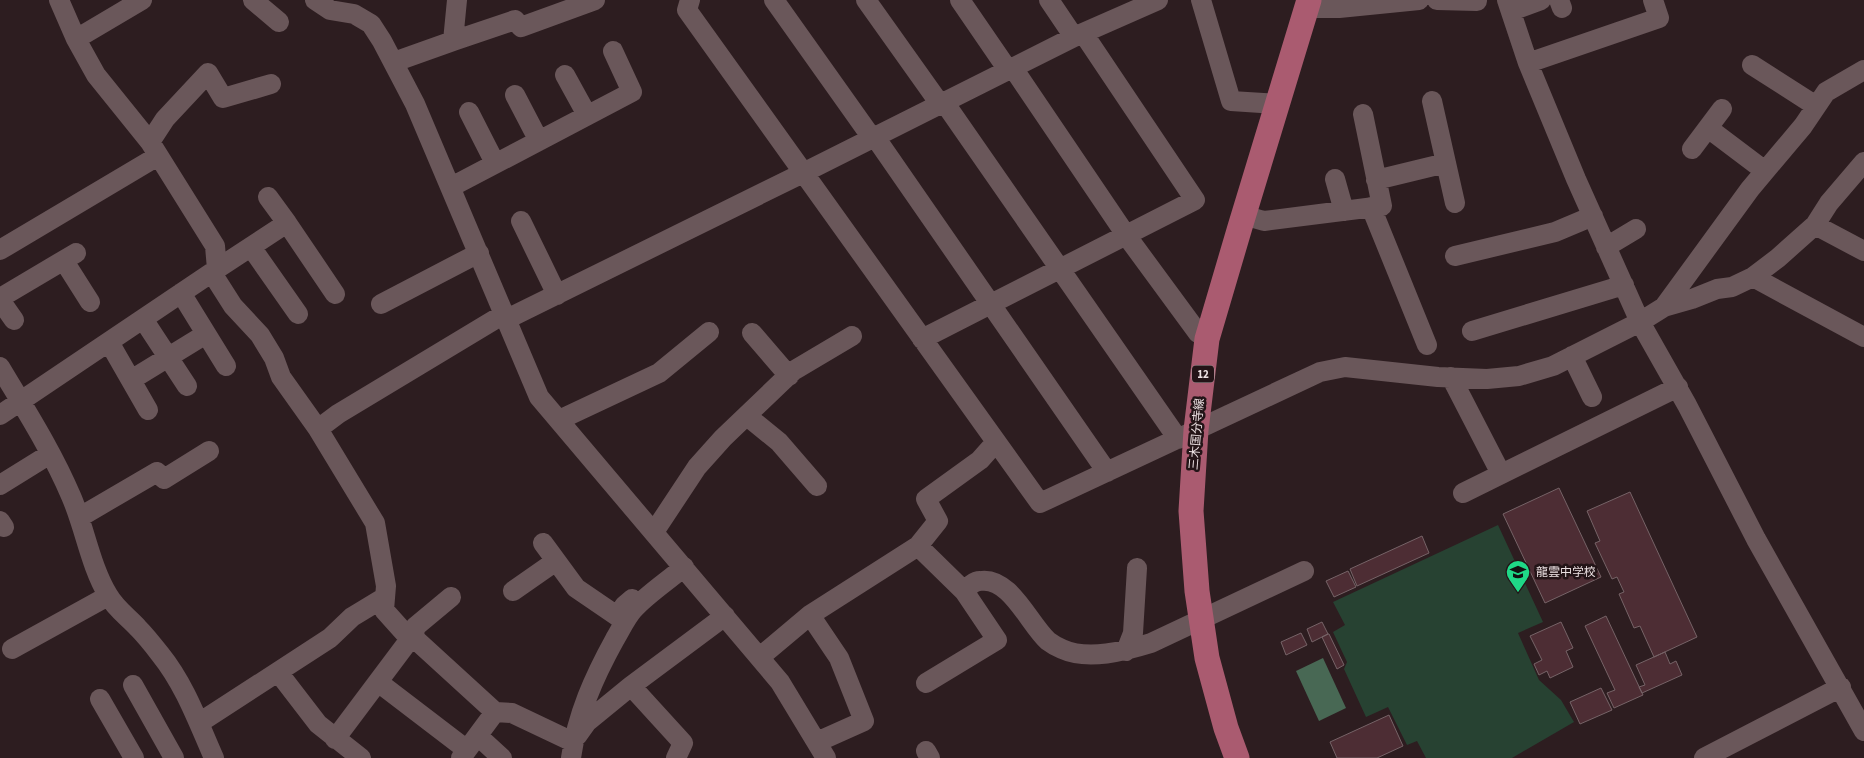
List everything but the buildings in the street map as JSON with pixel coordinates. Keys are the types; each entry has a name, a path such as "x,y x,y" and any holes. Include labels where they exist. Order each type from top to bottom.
{"main road":[{"name":"三木国分寺線","path":"1237,758 1226,728 1207,658 1201,620 1197,591 1187,434 1207,340 1308,4"}],"street":[{"path":"59,0 76,38 96,75 154,149 214,246 214,271 233,306 260,335 274,358 281,377 318,430 375,523 386,586 384,610 412,639 495,712 512,713 572,750"},
{"path":"76,38 142,0"},
{"path":"253,0 279,22"},
{"path":"316,0 330,10 354,14 371,24 394,62 415,104 451,186 539,397 780,682 821,750 864,721 839,658 810,615"},
{"path":"453,41 457,0"},
{"path":"394,62 515,20 521,27 595,0"},
{"path":"690,0 688,10 1040,503 1320,372 1344,367 1487,379 1519,376 1553,366 1640,322 1664,307 1717,289 1732,288 1754,277 1815,225 1829,204 1863,165"},
{"path":"774,0 874,137 1107,472"},
{"path":"866,0 1060,269 1187,434"},
{"path":"960,0 1126,235 1198,333 1207,340"},
{"path":"922,339 1195,200 1078,35 1049,0"},
{"path":"1201,0 1231,102 1278,104"},
{"path":"1308,4 1339,8 1419,0"},
{"path":"1437,0 1476,0"},
{"path":"1541,0 1509,6 1528,63 1606,247 1640,322 1678,387 1756,539 1841,687 1864,731"},
{"path":"1528,63 1659,18 1653,0"},
{"path":"318,430 338,414 506,317 804,173 1078,35 1149,2"},
{"path":"451,186 632,92 613,51"},
{"path":"1752,65 1816,106"},
{"path":"1664,307 1750,189 1803,126 1826,92 1864,70"},
{"path":"0,250 154,149 165,119 208,73 223,98 271,84"},
{"path":"566,75 587,115"},
{"path":"515,94 539,141"},
{"path":"1432,101 1455,203"},
{"path":"1692,150 1722,109"},
{"path":"469,112 495,164"},
{"path":"1244,215 1264,221 1382,206 1362,114"},
{"path":"1708,128 1765,171"},
{"path":"1376,180 1446,163"},
{"path":"1335,179 1344,211"},
{"path":"268,197 335,294"},
{"path":"1371,207 1427,345"},
{"path":"1455,256 1555,232 1593,216"},
{"path":"521,221 557,294"},
{"path":"0,415 287,223"},
{"path":"1815,225 1864,251"},
{"path":"1606,247 1636,229"},
{"path":"251,247 298,314"},
{"path":"381,304 479,253"},
{"path":"14,320 0,299 70,257 90,302"},
{"path":"1754,277 1864,337"},
{"path":"1472,331 1624,285"},
{"path":"181,293 226,366"},
{"path":"143,319 187,386"},
{"path":"559,420 659,373 709,332"},
{"path":"752,333 789,376"},
{"path":"131,380 206,334"},
{"path":"654,532 697,468 723,438 793,371 852,336"},
{"path":"109,342 148,410"},
{"path":"1572,356 1592,396"},
{"path":"0,367 67,486 80,518 96,572 108,596 116,608 138,628 161,655 184,688 214,758"},
{"path":"1451,377 1498,468"},
{"path":"1463,492 1678,387"},
{"path":"747,416 779,442 817,486"},
{"path":"760,657 810,615 918,546 938,521 926,499 980,460 996,442"},
{"path":"80,518 157,472 164,479 209,451"},
{"path":"0,485 50,454"},
{"path":"543,543 576,588 617,616 625,605 681,564"},
{"path":"918,546 964,590 997,640 926,683"},
{"path":"513,591 556,561"},
{"path":"572,750 583,706 600,665 634,609 681,564"},
{"path":"1126,651 1133,633 1137,568"},
{"path":"964,590 978,580 994,581 1006,589 1048,642 1064,650 1094,655 1126,651 1151,643 1304,571"},
{"path":"12,648 108,596"},
{"path":"199,723 330,638 352,617 385,597"},
{"path":"335,739 412,639 416,628 451,597"},
{"path":"572,750 587,722 631,686 725,616"},
{"path":"278,672 318,724 361,758"},
{"path":"378,682 469,748 502,758"},
{"path":"133,685 174,758"},
{"path":"631,686 683,742 676,758"},
{"path":"1704,758 1841,687"},
{"path":"100,699 134,758"},
{"path":"469,748 495,712"}],"shaded area":[{"path":"1498,525 1543,622 1518,633 1539,680 1561,700 1574,722 1512,758 1426,758 1417,741 1407,745 1388,707 1366,717 1344,669 1347,662 1333,632 1345,625 1333,602"},
{"path":"1323,658 1346,708 1319,721 1296,671"}],"place":[{"name":"龍雲中学校","path":"1518,593"}]}
